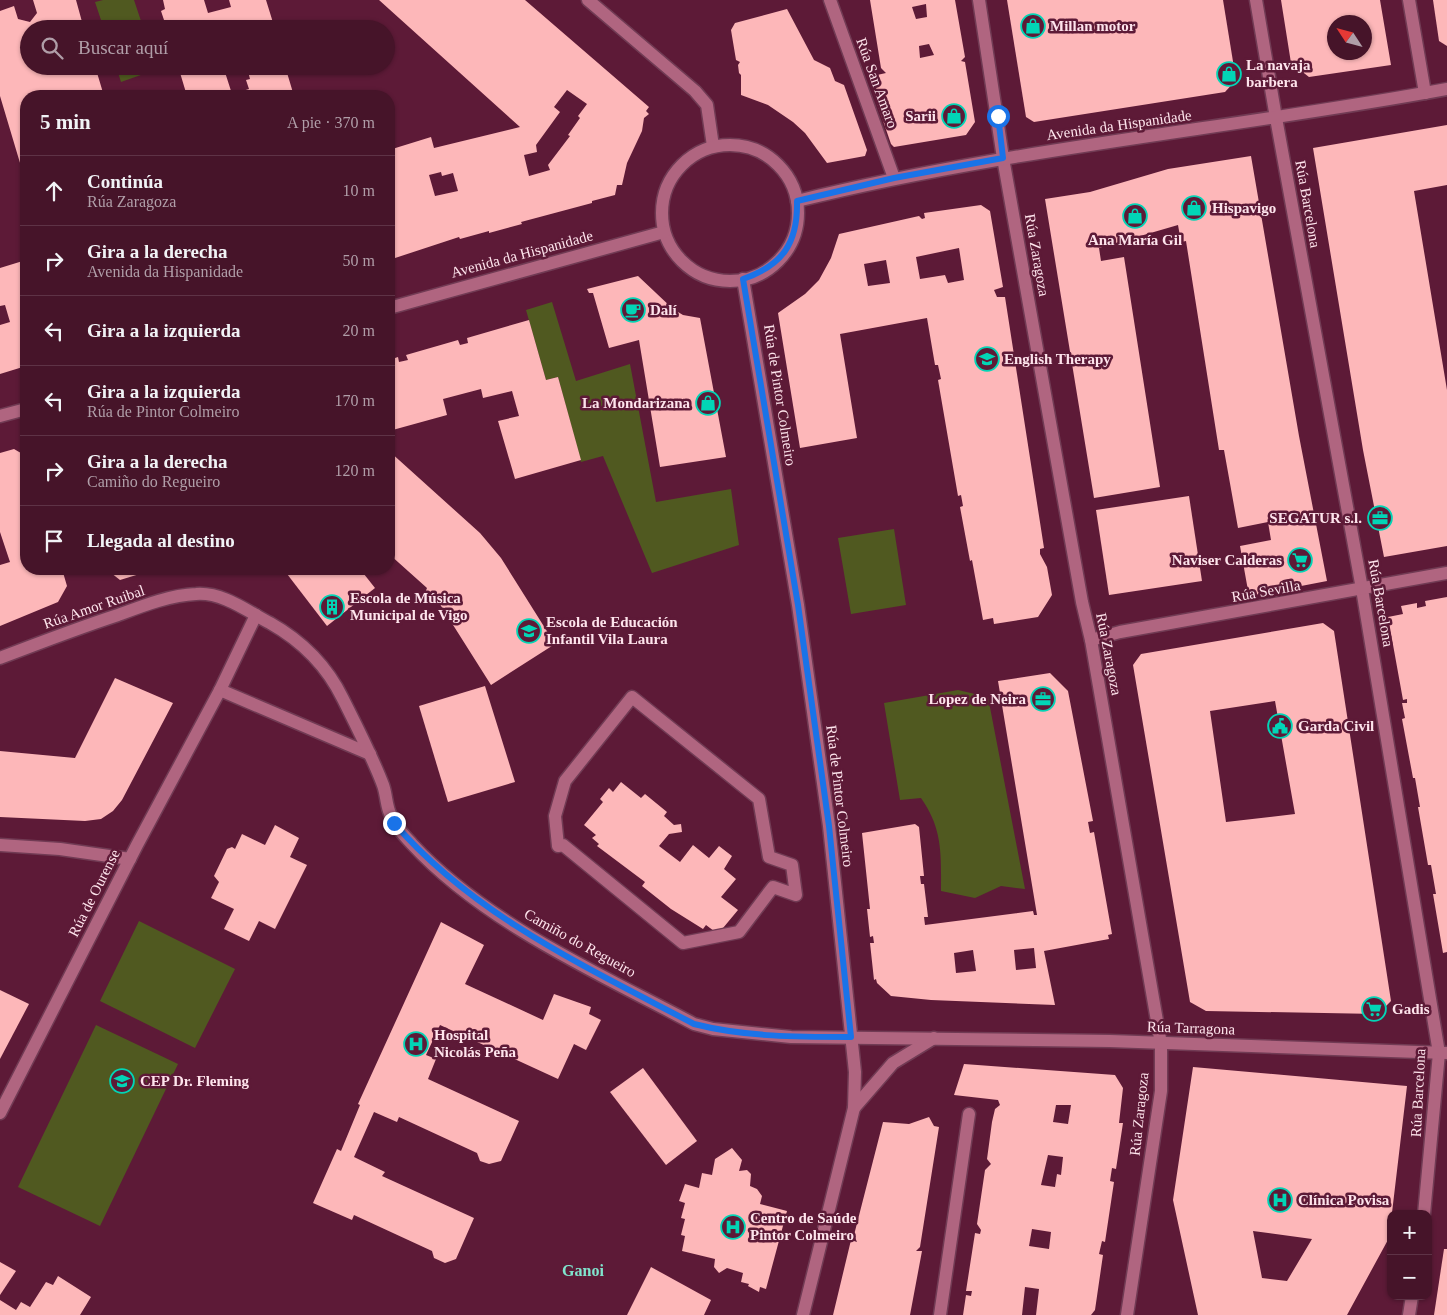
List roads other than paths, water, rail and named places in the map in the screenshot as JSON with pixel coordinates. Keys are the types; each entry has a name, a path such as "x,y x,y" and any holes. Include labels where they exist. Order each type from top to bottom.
{"street":[{"path":"588,0 695,91 707,105 713,146"},
{"name":"Rúa San Amaro","path":"830,0 894,178"},
{"name":"Rúa Zaragoza","path":"979,0 1003,158 1082,602 1091,640 1161,1044 1161,1091 1126,1315"},
{"name":"Rúa Barcelona","path":"1256,0 1443,1053 1424,1210"},
{"path":"1409,0 1425,93"},
{"name":"Avenida da Hispanidade","path":"797,201 894,178 1003,158 1276,118 1447,90"},
{"path":"736,144 757,150 776,162 790,180 797,201 797,222 791,242 779,259 763,272 743,279 723,280 703,276 692,269 672,250 664,232 661,213 664,196 671,178 682,164 696,153 713,146 736,144"},
{"name":"Avenida da Hispanidade","path":"395,306 664,232"},
{"name":"Rúa de Pintor Colmeiro","path":"743,279 798,605 829,826 855,1072 854,1108 803,1315"},
{"path":"0,416 20,411"},
{"name":"Rúa Sevilla","path":"1091,640 1120,632 1362,590 1447,573"},
{"name":"Rúa Amor Ruibal","path":"0,658 143,606 196,594 221,597 256,615"},
{"path":"256,615 220,690 370,754"},
{"name":"Camiño do Regueiro","path":"256,615 306,647 342,697 384,787 388,809 394,823 413,845 448,877 494,912 546,946 694,1024 713,1029 791,1037 851,1037"},
{"name":"Rúa de Ourense","path":"0,1113 130,859 220,690"},
{"path":"632,697 759,799 769,857 792,865 796,895 772,887 739,932 683,943 564,845 558,846 555,816 565,782 632,697"},
{"path":"0,845 60,849 130,859"},
{"name":"Rúa Tarragona","path":"851,1037 1443,1053"},
{"path":"854,1108 893,1063 934,1038"},
{"path":"940,1315 969,1114"},
{"path":"1409,1315 1411,1300"}],"place":[{"name":"Millan motor","path":"1033,26"},
{"name":"La navaja barbera","path":"1229,74"},
{"name":"Sarii","path":"954,116"},
{"name":"Hispavigo","path":"1194,208"},
{"name":"Ana María Gil","path":"1135,216"},
{"name":"Dalí","path":"633,310"},
{"name":"English Therapy","path":"987,359"},
{"name":"La Mondarizana","path":"708,403"},
{"name":"SEGATUR s.l.","path":"1380,518"},
{"name":"Naviser Calderas","path":"1300,560"},
{"name":"Escola de Música Municipal de Vigo","path":"332,607"},
{"name":"Escola de Educación Infantil Vila Laura","path":"529,631"},
{"name":"Lopez de Neira","path":"1043,699"},
{"name":"Garda Civil","path":"1280,726"},
{"name":"Gadis","path":"1374,1009"},
{"name":"Hospital Nicolás Peña","path":"416,1044"},
{"name":"CEP Dr. Fleming","path":"122,1081"},
{"name":"Clínica Povisa","path":"1280,1200"},
{"name":"Centro de Saúde Pintor Colmeiro","path":"733,1227"}],"district":[{"name":"Ganoi","path":"583,1270"}]}
